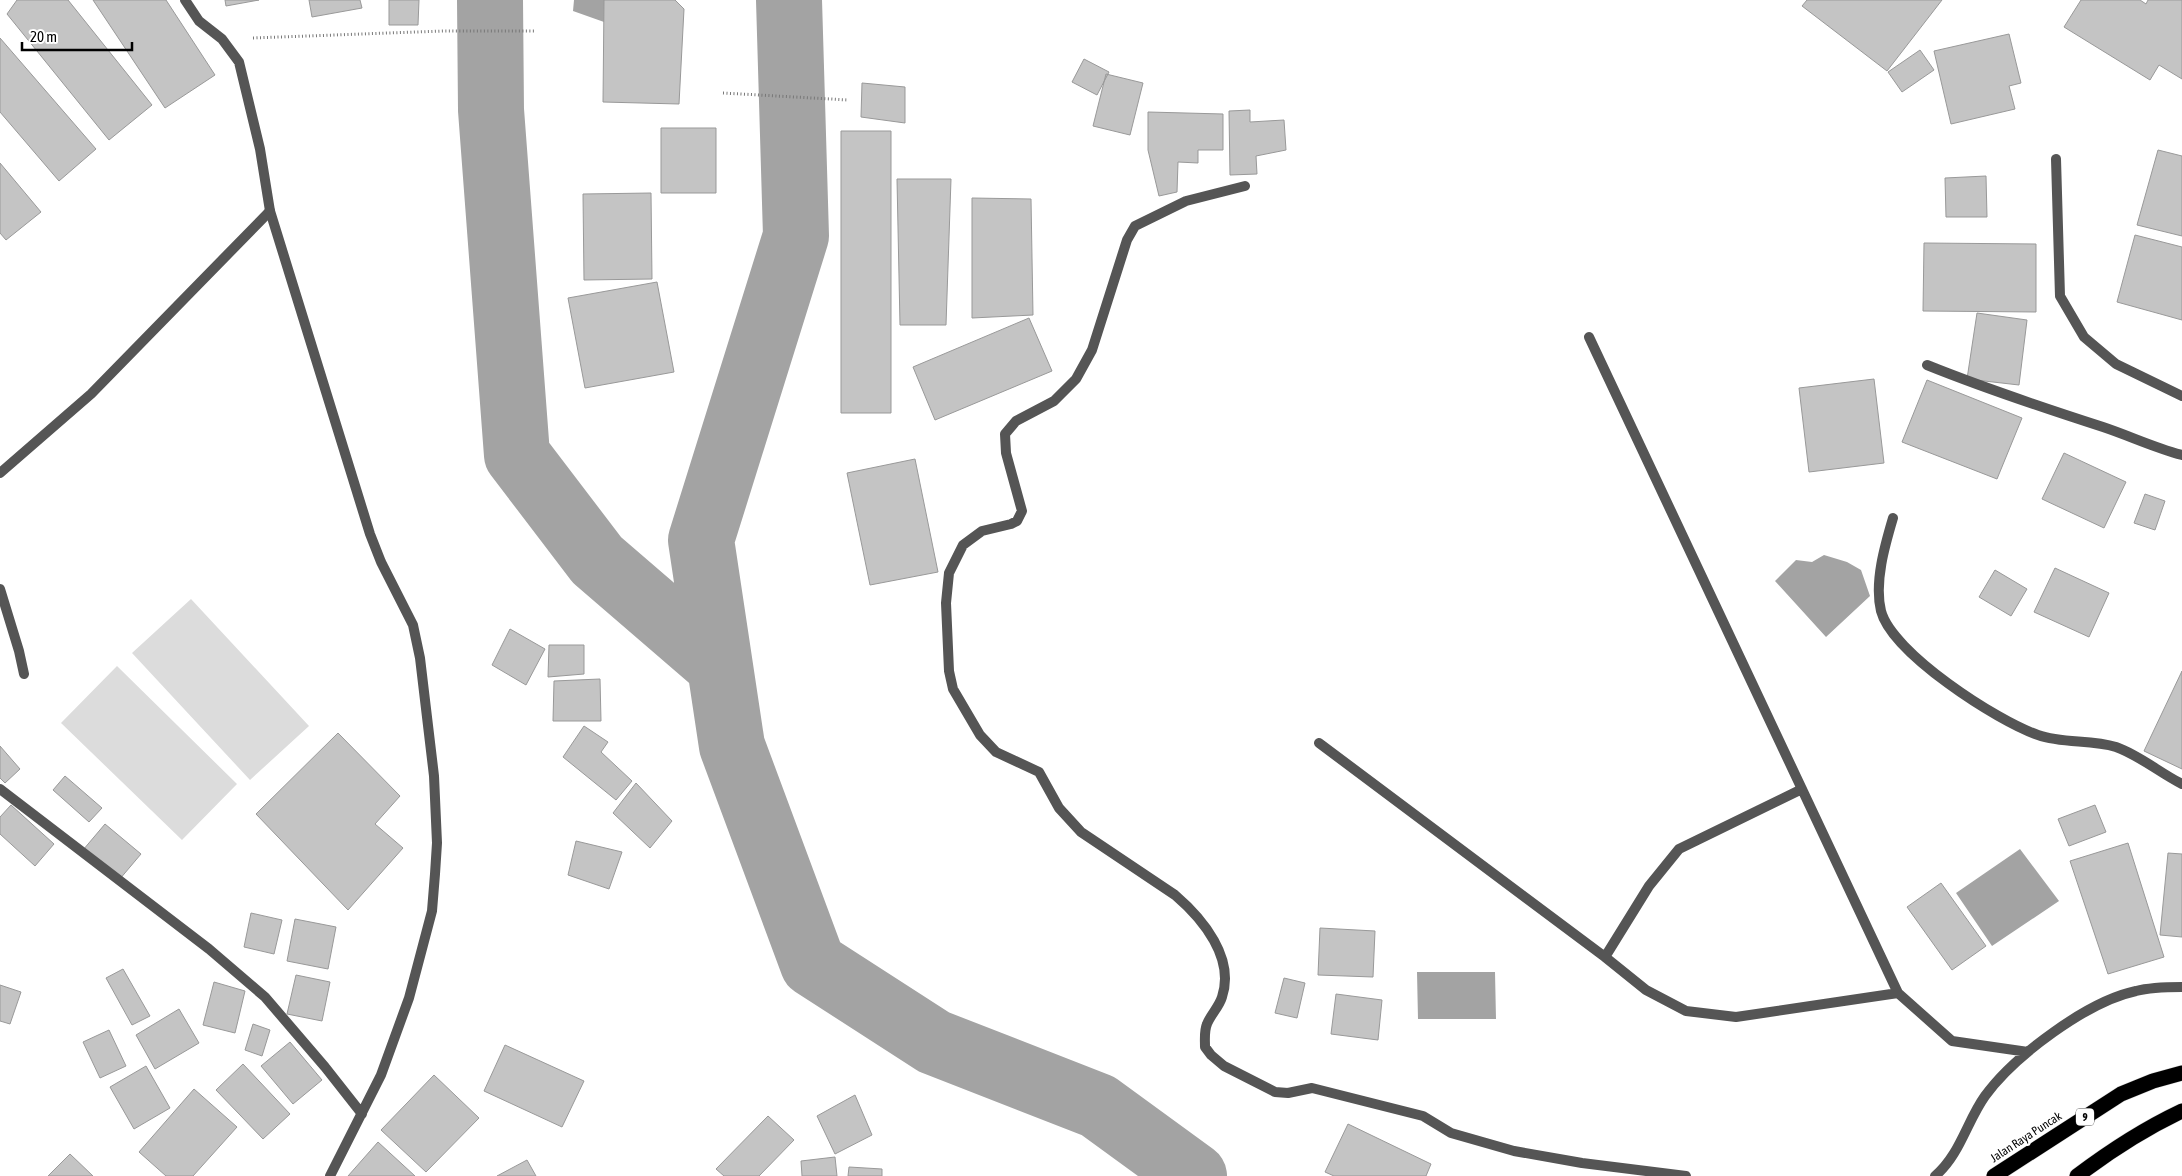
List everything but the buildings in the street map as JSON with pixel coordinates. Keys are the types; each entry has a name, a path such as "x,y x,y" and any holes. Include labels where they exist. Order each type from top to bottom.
{"highway":[{"name":"Jalan Raya Puncak","path":"1994,1176 2121,1094 2153,1081 2182,1073"},
{"path":"2077,1176 2105,1154 2158,1122 2182,1111"}],"street":[{"path":"185,0 199,21 222,39 239,62 260,149 270,210 370,534 381,562 413,625 420,658 434,776 437,842 432,911 409,998 381,1075 330,1176"},
{"path":"2056,159 2060,296 2084,337 2116,364 2182,396"},
{"path":"1245,186 1186,201 1135,226 1127,240 1092,350 1076,379 1054,401 1016,421 1005,434 1006,453 1022,511 1017,521 982,531 963,544 949,572 946,603 949,671 954,689 980,735 996,752 1039,772 1059,808 1081,832 1175,895 1189,906 1211,933 1219,949 1225,986 1218,1008 1207,1024 1205,1047 1224,1066 1275,1092 1288,1093 1312,1088 1386,1106 1423,1116 1451,1133 1514,1151 1582,1163 1686,1176"},
{"path":"0,473 91,394 270,210"},
{"path":"1589,337 1898,993 1952,1041 2028,1052"},
{"path":"1927,365 1963,380 2112,430 2154,448 2182,455"},
{"path":"1893,518 1883,550 1878,595 1881,612 1897,640 1947,682 1982,707 2010,723 2038,735 2059,741 2116,747 2182,784"},
{"path":"0,589 24,674"},
{"path":"1319,743 1606,956 1646,990 1686,1011 1736,1018 1898,993"},
{"path":"0,789 209,949 265,997 325,1067 362,1114"},
{"path":"1606,956 1649,886 1679,849 1802,789"},
{"path":"1935,1176 1952,1156 1984,1097 2001,1077 2028,1052 2086,1011 2114,997 2136,991 2182,987"}],"path":[{"path":"222,39 443,31 534,31"},
{"path":"723,93 797,95 848,100"}],"shaded area":[{"path":"574,0 604,0 604,22 573,11"},
{"path":"1824,555 1847,562 1861,570 1870,596 1826,637 1775,581 1796,560 1812,562"},
{"path":"191,599 309,726 250,780 132,653"},
{"path":"117,666 237,784 182,840 61,723"},
{"path":"2020,849 2059,901 1992,946 1956,893"},
{"path":"1417,972 1495,972 1496,1019 1418,1019"}],"waterway":[{"path":"490,0 491,110 517,455 597,560 720,666"},
{"path":"789,0 796,236 701,540 732,746 813,964 934,1042 1098,1106 1194,1176"}]}
